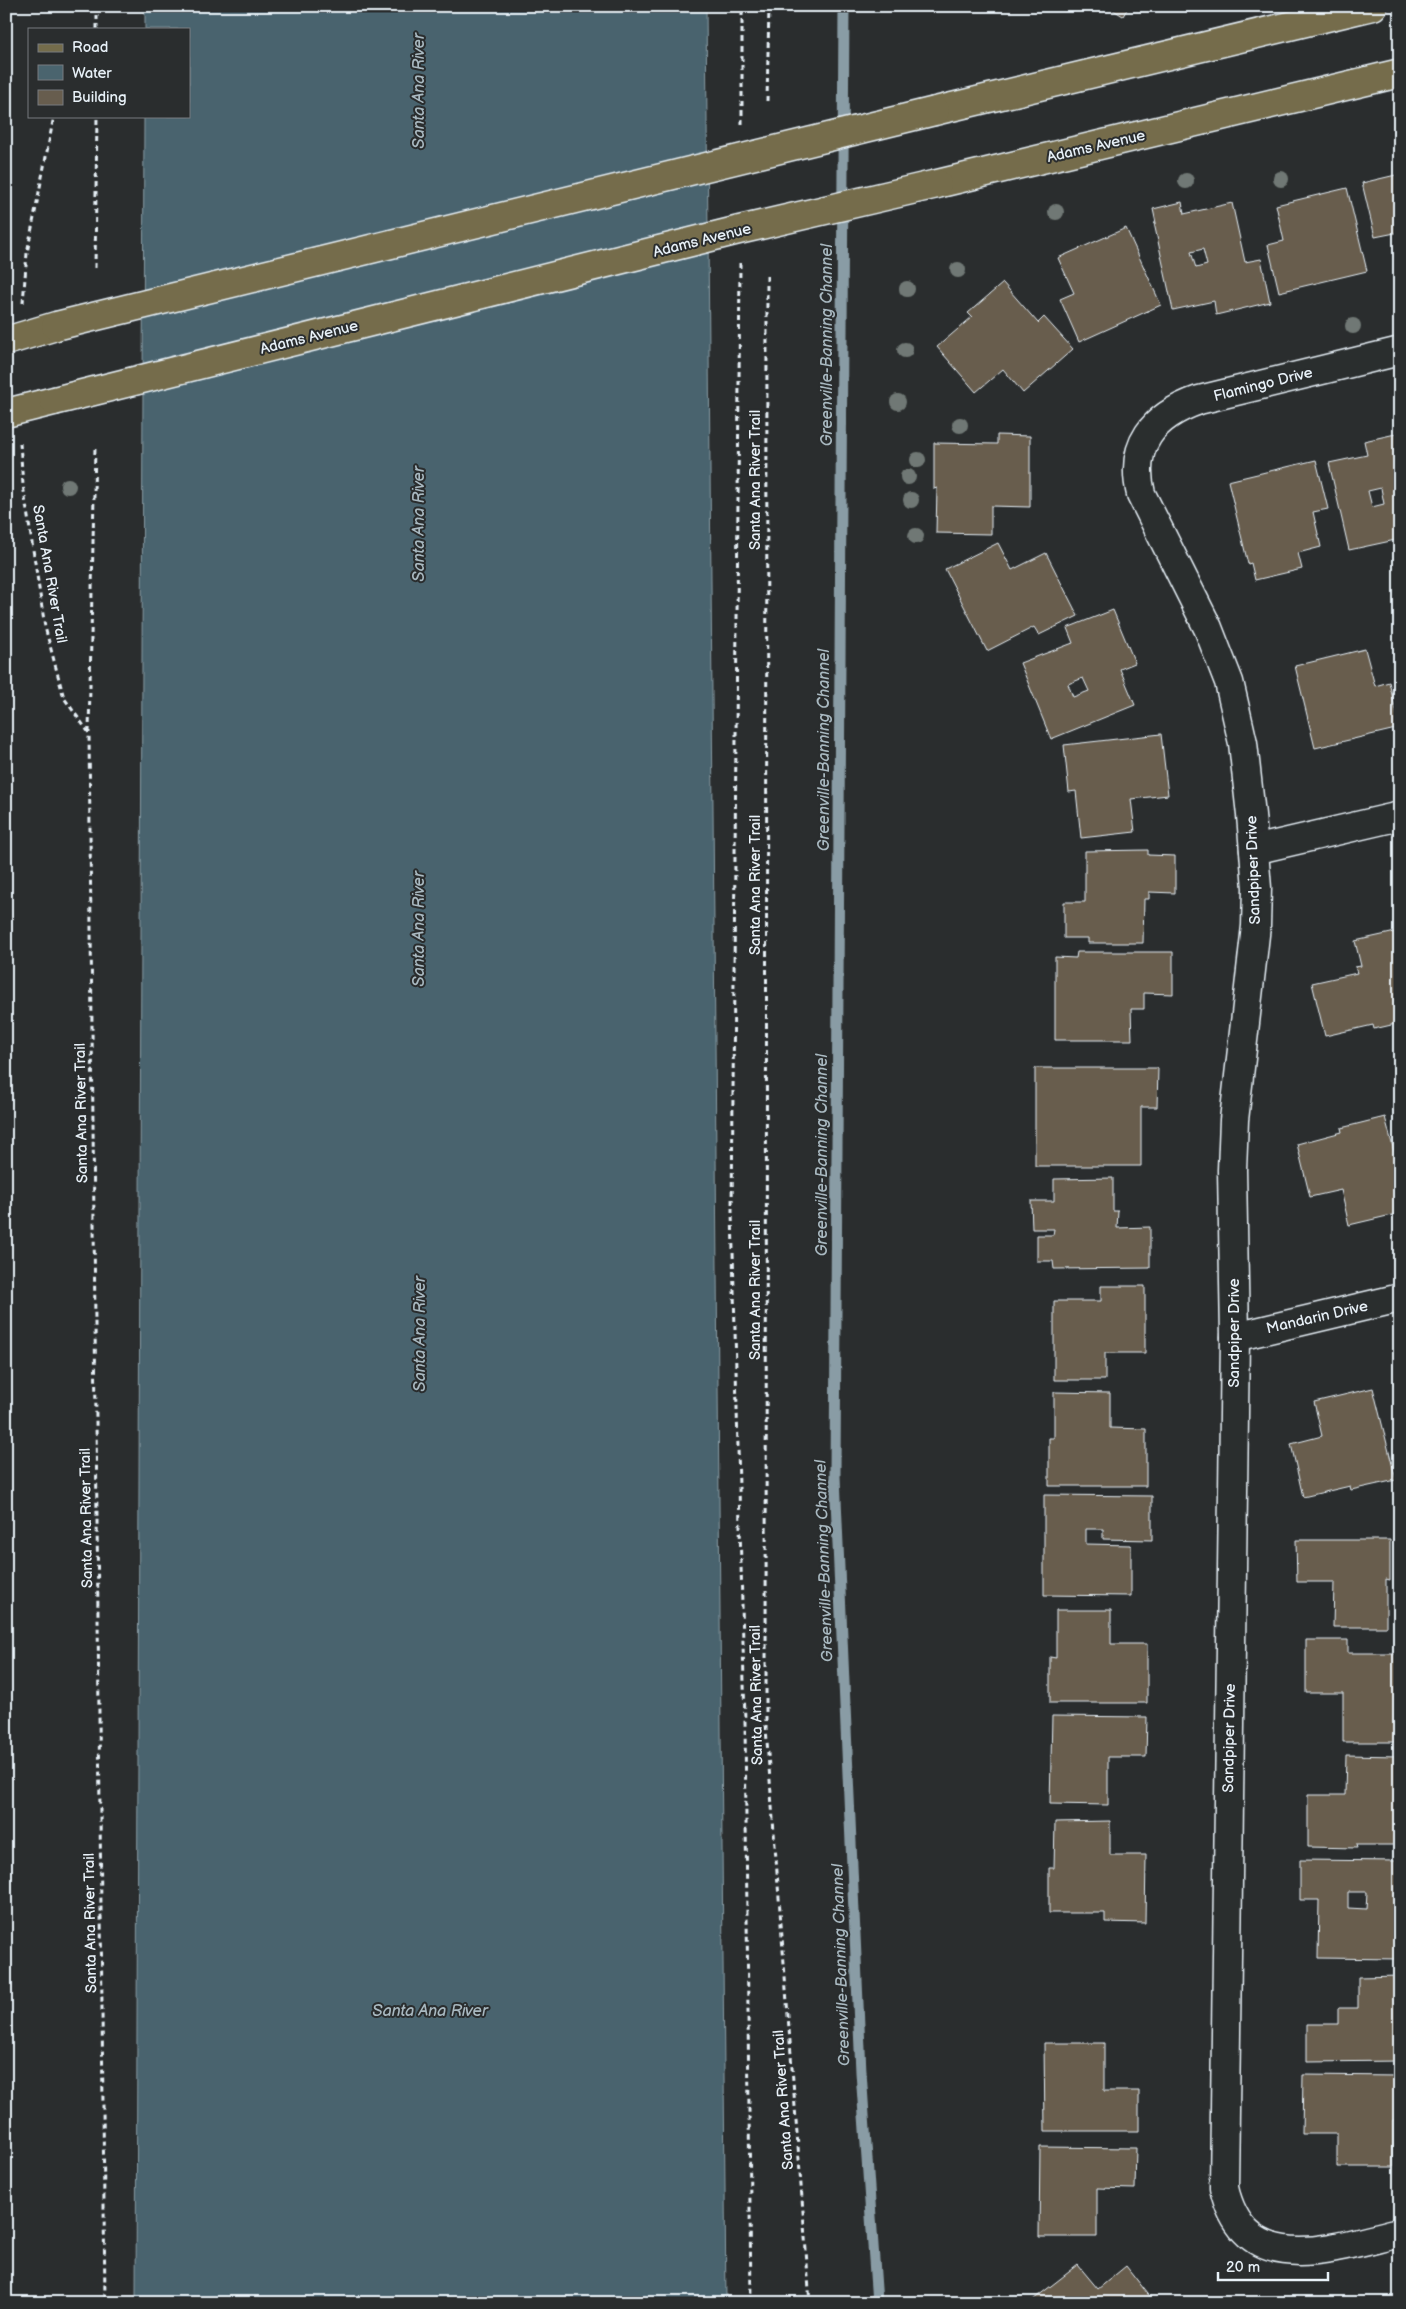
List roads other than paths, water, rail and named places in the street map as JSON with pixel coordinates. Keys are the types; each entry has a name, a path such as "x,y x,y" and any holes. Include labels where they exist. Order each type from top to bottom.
{"main road":[{"path":"14,339 56,326 1373,6"},
{"name":"Adams Avenue","path":"12,412 739,230 1400,73"}],"street":[{"name":"Flamingo Drive","path":"1143,444 1154,425 1173,410 1186,405 1292,376 1400,351"},
{"name":"Sandpiper Drive","path":"1143,444 1137,470 1141,494 1208,628 1229,682 1243,743 1257,888 1256,926 1234,1128 1232,1215 1235,1337 1223,2178 1231,2213 1240,2226 1252,2238 1278,2249 1306,2252 1400,2232"},
{"path":"1254,850 1400,816"},
{"name":"Mandarin Drive","path":"1235,1337 1400,1298"}],"water":[{"name":"Santa Ana River","path":"145,6 706,6 726,2303 136,2303 144,118 190,118 190,28 145,28"}],"waterway":[{"name":"Greenville-Banning Channel","path":"844,6 835,1476 861,2072 877,2303"}]}
